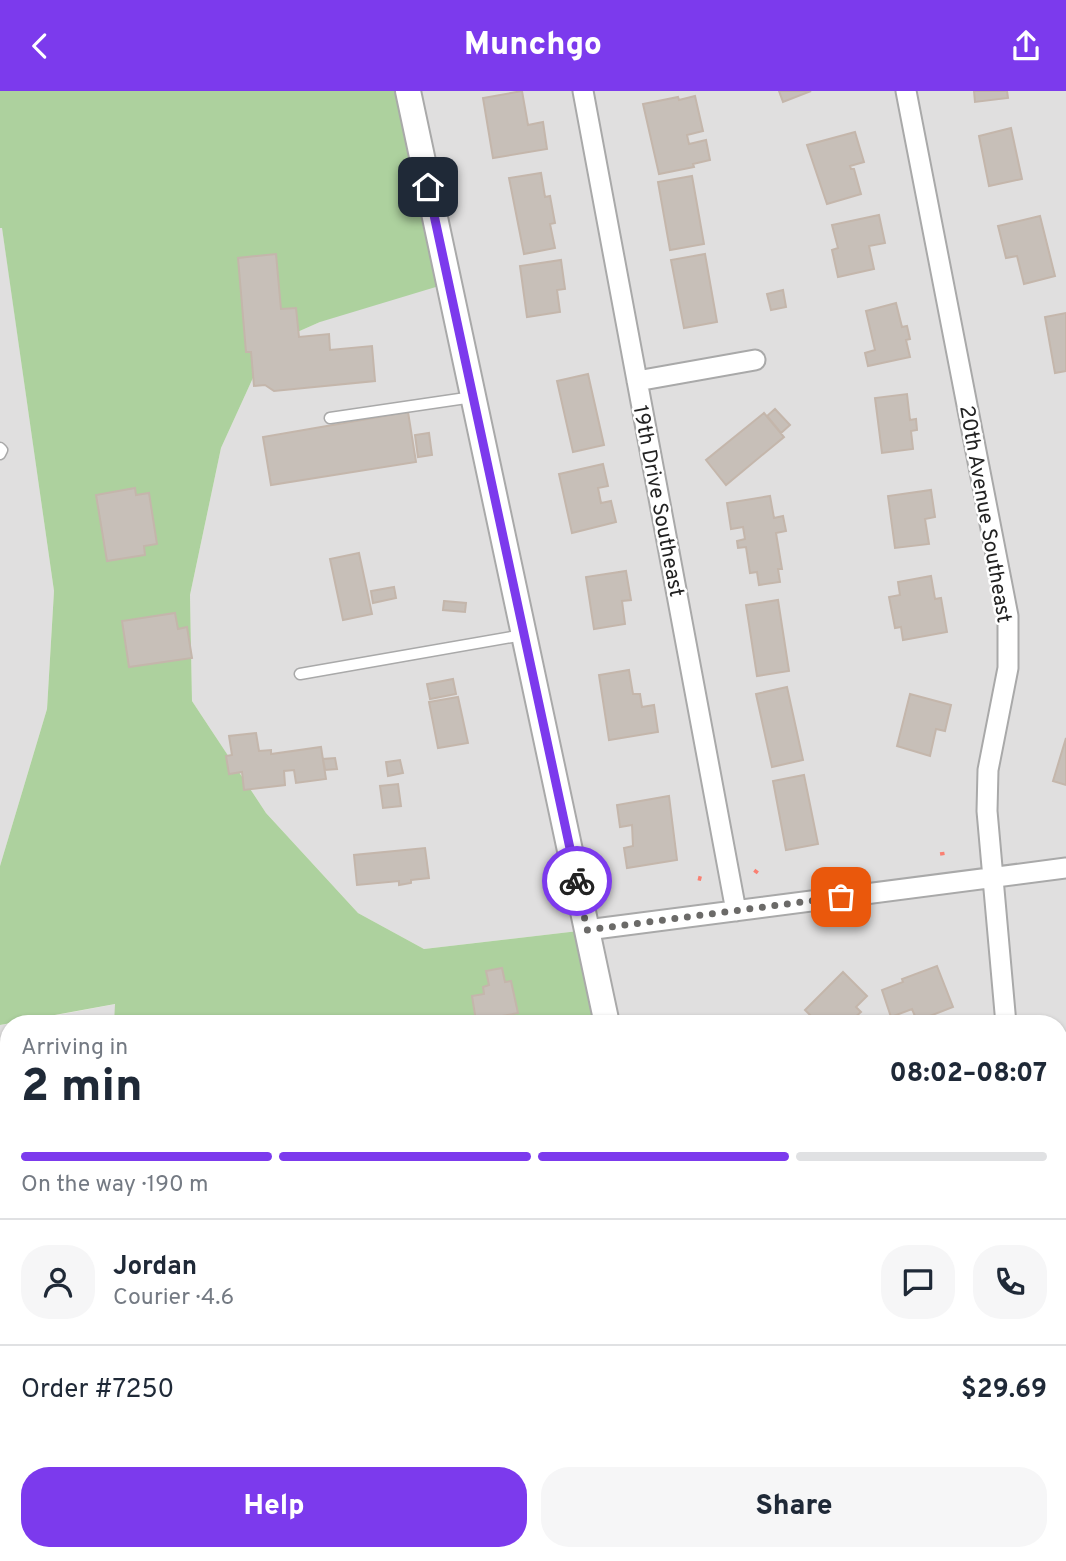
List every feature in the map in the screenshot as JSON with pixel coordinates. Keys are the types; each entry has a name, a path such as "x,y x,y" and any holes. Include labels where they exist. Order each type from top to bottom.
{"street":[{"path":"408,91 605,1015"},
{"name":"19th Drive Southeast","path":"583,91 736,911"},
{"name":"20th Avenue Southeast","path":"906,91 1008,617 1008,668 988,770 987,811 1005,1015"},
{"path":"637,381 755,360"},
{"path":"587,930 1066,868"}],"lane":[{"path":"330,418 473,397"},
{"path":"0,448 0,454"},
{"path":"300,674 524,635"}],"shaded area":[{"path":"408,91 1066,91 1066,1015 603,1015 587,930 424,949 358,913 266,813 192,701 190,595 221,448 268,345 320,322"},
{"path":"2,227 54,591 47,709 0,866 0,228"},
{"path":"116,1004 115,1015 57,1015"}],"green space":[{"path":"0,91 408,91 449,283 320,322 268,345 221,448 190,595 192,701 266,813 358,913 424,949 587,930 602,1015 114,1015 115,1004 55,1015 0,1015 0,866 47,709 54,591 0,228"}],"building":[{"path":"522,91 528,125 543,122 547,149 493,158 483,98"},
{"path":"779,91 811,91 783,102"},
{"path":"974,91 1007,91 1008,98 975,102"},
{"path":"695,96 703,131 687,135 689,144 706,140 710,160 693,164 694,167 659,174 643,104"},
{"path":"1011,128 1022,179 989,186 979,136"},
{"path":"855,132 864,162 850,166 854,169 861,194 827,204 807,145"},
{"path":"541,173 545,197 550,196 555,223 550,224 555,248 524,254 509,178"},
{"path":"692,176 704,244 670,250 658,182"},
{"path":"879,215 885,243 869,246 874,269 838,277 832,250 838,248 832,225"},
{"path":"1040,216 1055,276 1024,284 1017,256 1006,258 998,226"},
{"path":"276,254 281,309 296,308 299,337 329,334 330,350 372,346 375,381 274,391 265,385 254,386 251,352 246,352 238,258"},
{"path":"705,254 717,322 684,328 671,260"},
{"path":"561,260 565,289 557,290 560,312 527,317 520,266"},
{"path":"783,290 786,307 771,310 767,294"},
{"path":"896,303 902,327 907,326 910,339 906,340 910,357 868,366 865,353 875,350 866,311"},
{"path":"1066,313 1066,371 1055,373 1045,317"},
{"path":"588,374 604,445 573,452 557,381"},
{"path":"907,394 910,420 916,419 917,430 911,431 913,449 882,453 875,398"},
{"path":"775,409 790,425 781,433 767,416"},
{"path":"408,412 416,462 271,485 263,437"},
{"path":"764,413 784,437 726,485 706,460"},
{"path":"429,433 432,455 418,457 415,435"},
{"path":"603,464 608,486 598,488 601,503 611,501 616,522 572,533 559,474"},
{"path":"135,488 136,495 149,493 157,544 144,546 145,555 107,561 96,495"},
{"path":"931,490 935,517 925,519 929,544 895,548 888,496"},
{"path":"770,496 774,518 783,516 786,531 776,533 782,569 778,569 780,582 759,585 757,572 750,573 746,547 738,548 737,541 745,539 743,527 731,529 727,503"},
{"path":"359,553 372,614 343,620 330,559"},
{"path":"626,571 631,600 622,601 625,624 594,629 586,577"},
{"path":"931,576 935,599 941,598 947,632 903,640 901,627 895,628 889,597 900,595 898,582"},
{"path":"394,587 396,598 373,603 371,591"},
{"path":"778,600 789,671 757,676 746,605"},
{"path":"444,601 466,603 465,612 443,610"},
{"path":"175,613 178,629 187,627 192,658 129,667 122,621"},
{"path":"629,670 633,694 640,694 642,707 654,705 658,732 609,740 599,675"},
{"path":"453,679 456,694 430,699 427,684"},
{"path":"787,687 803,760 772,767 756,694"},
{"path":"910,694 951,705 945,731 936,729 930,756 897,746"},
{"path":"458,697 468,743 438,748 429,702"},
{"path":"256,733 259,751 271,750 271,754 321,747 326,779 296,783 294,770 284,771 285,785 244,790 242,772 229,774 226,756 232,755 229,736"},
{"path":"1066,738 1066,785 1053,781"},
{"path":"335,758 337,769 325,770 323,759"},
{"path":"400,760 403,773 388,776 386,762"},
{"path":"804,775 818,844 786,850 773,781"},
{"path":"398,784 401,806 383,808 380,786"},
{"path":"669,796 677,860 627,868 624,848 633,846 632,825 620,827 617,805"},
{"path":"425,848 429,878 411,880 411,883 399,885 399,881 357,885 354,855"},
{"path":"937,966 953,1007 932,1015 914,1015 912,1009 890,1015 882,990 903,982 902,979"},
{"path":"502,968 505,982 511,981 518,1013 475,1015 472,996 484,994 483,987 489,985 486,971"},
{"path":"843,972 867,996 856,1007 861,1012 858,1015 810,1015 805,1010"}],"way so far":[{"path":"577,881 587,930 841,897"}],"route":[{"path":"428,187 577,881"}]}
